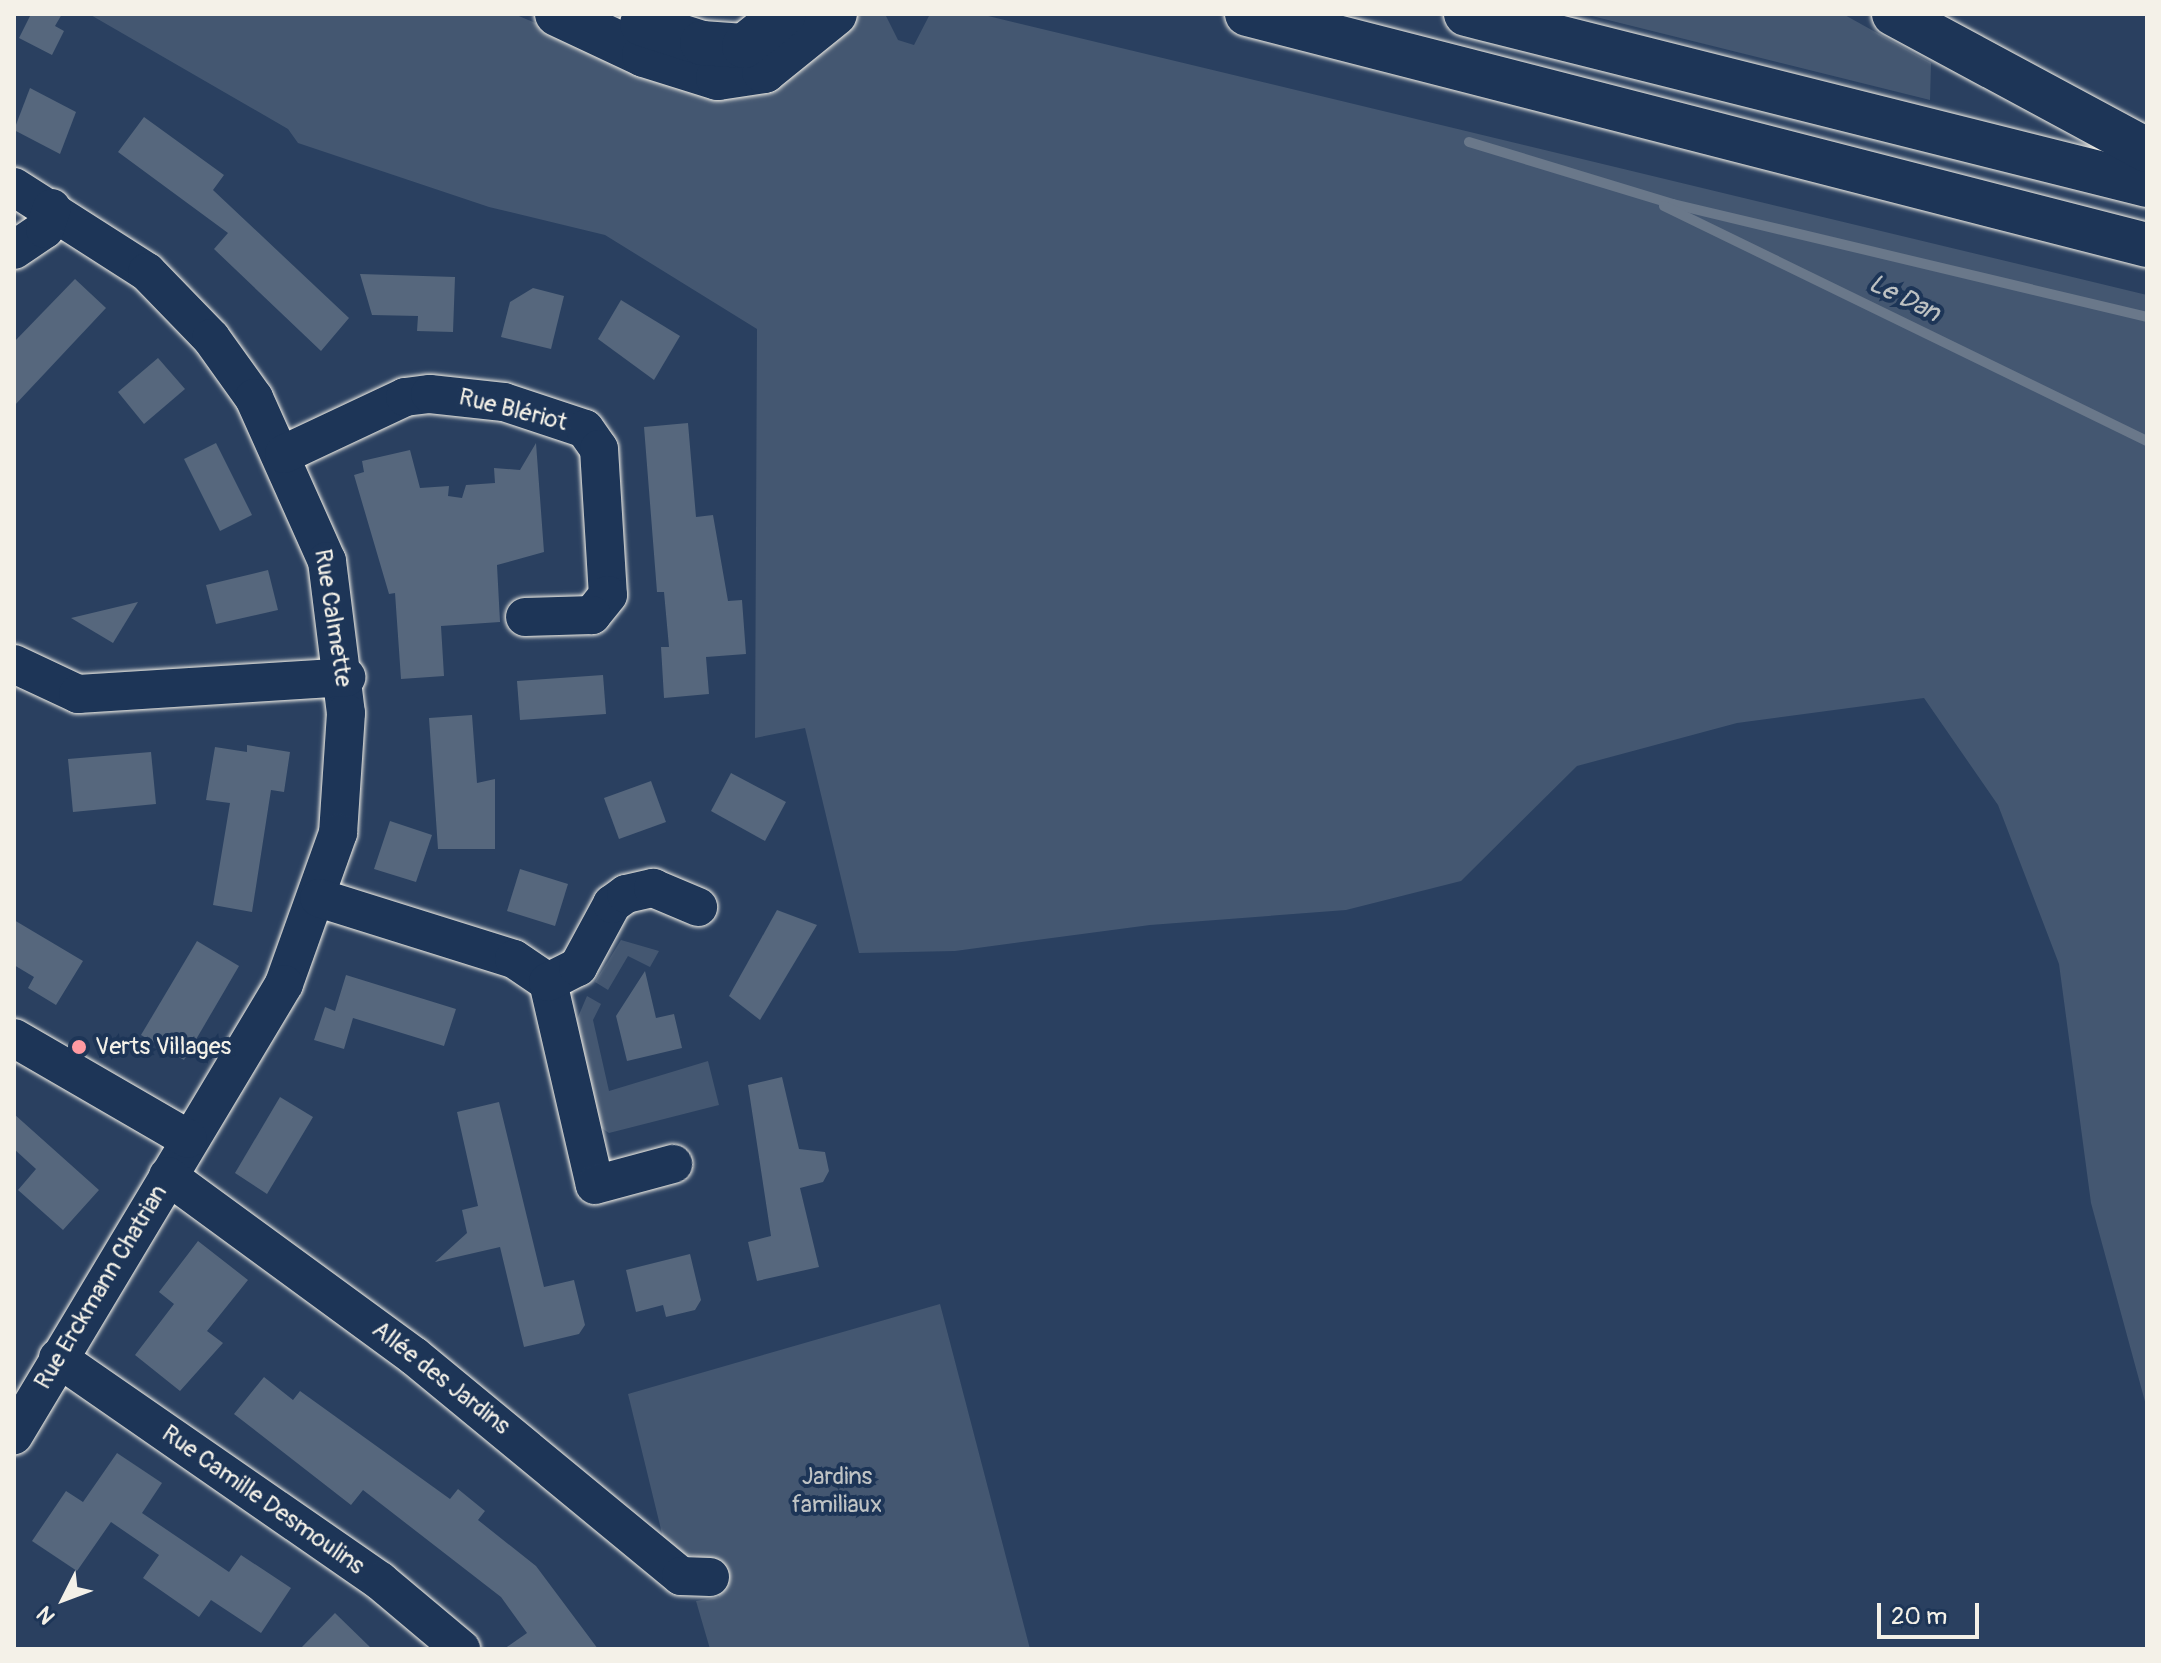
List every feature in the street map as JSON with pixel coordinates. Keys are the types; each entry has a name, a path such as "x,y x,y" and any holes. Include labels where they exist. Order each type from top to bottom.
{"highway":[{"path":"557,14 644,55 718,78 764,71 835,14"},
{"path":"611,14 723,47 756,42 784,14"},
{"path":"1247,14 2147,245"},
{"path":"1466,14 2147,185"},
{"path":"1894,14 2147,150"}],"street":[{"name":"Rue Calmette","path":"14,187 52,208 147,272 188,312 241,378 284,454 327,561 346,677 346,775 319,898 284,984 188,1139"},
{"path":"14,250 45,229 52,208"},
{"name":"Rue Blériot","path":"284,454 405,397 430,394 556,417 585,429 599,449 608,595 592,615 525,617"},
{"path":"14,664 47,684 78,694 346,677"},
{"path":"548,982 578,967 612,904 626,894 653,888 698,907"},
{"path":"319,898 514,959 548,982 595,1185 673,1164"},
{"path":"14,1038 188,1139"},
{"name":"Rue Erckmann Chatrian","path":"15,1433 188,1139"},
{"name":"Allée des Jardins","path":"168,1176 414,1356 681,1576 710,1577"},
{"name":"Rue Camille Desmoulins","path":"58,1358 380,1581 461,1649"}],"green space":[{"path":"89,14 514,14 624,60 853,14 885,14 898,40 914,45 930,14 980,14 2147,295 2147,1409 2091,1203 2059,964 1998,805 1924,698 1737,723 1577,766 1461,881 1346,910 1150,925 955,951 859,953 805,728 755,738 757,329 605,235 489,207 298,143 288,129"},
{"path":"1584,14 1843,14 1931,63 1930,100"},
{"path":"621,940 659,951 650,967 628,956 608,990 595,982"},
{"path":"587,996 601,1004 593,1020 609,1091 708,1061 719,1105 609,1133 600,1127 575,1024"},
{"name":"Jardins familiaux","path":"940,1304 1030,1649 710,1649 696,1601 719,1597 707,1559 666,1550 628,1394"}],"building":[{"path":"31,14 62,14 55,26 64,31 52,55 19,38"},
{"path":"30,88 76,112 60,154 14,130"},
{"path":"144,117 224,175 213,190 349,318 321,351 214,249 228,233 118,152"},
{"path":"360,274 455,277 453,332 417,331 418,316 372,315"},
{"path":"75,279 106,308 14,406 14,342"},
{"path":"533,288 564,296 551,349 501,337 510,302"},
{"path":"621,300 680,336 654,380 598,339"},
{"path":"158,358 185,389 144,424 118,392"},
{"path":"688,423 696,517 713,515 728,601 742,600 746,654 706,657 709,694 664,698 661,647 669,647 664,592 657,592 644,427"},
{"path":"216,443 252,515 220,531 184,459"},
{"path":"536,443 544,552 497,565 500,622 441,626 444,676 401,679 395,593 389,594 354,475 364,472 362,461 410,450 420,488 449,486 448,496 462,498 466,485 495,483 494,468 520,470"},
{"path":"268,570 278,610 216,624 206,585"},
{"path":"138,602 113,643 71,618"},
{"path":"603,675 606,714 520,720 517,681"},
{"path":"472,715 477,783 495,779 495,849 438,849 429,718"},
{"path":"247,745 290,752 284,792 271,790 252,912 213,905 230,803 206,800 215,747 247,752"},
{"path":"151,752 156,804 73,812 68,759"},
{"path":"731,773 786,802 765,841 711,811"},
{"path":"651,781 666,822 619,839 604,798"},
{"path":"390,821 432,835 416,882 374,869"},
{"path":"520,869 568,884 555,926 507,911"},
{"path":"777,910 817,925 760,1020 729,996"},
{"path":"14,920 83,961 56,1005 28,988 34,977 14,965"},
{"path":"197,941 239,966 184,1060 141,1035"},
{"path":"645,971 656,1018 674,1014 682,1048 627,1061 616,1016"},
{"path":"346,975 456,1009 444,1046 353,1018 344,1049 314,1040 325,1007 335,1011"},
{"path":"782,1077 799,1149 825,1152 829,1171 823,1182 800,1188 819,1267 757,1281 748,1242 771,1236 748,1085"},
{"path":"280,1097 313,1117 267,1194 235,1173"},
{"path":"499,1102 544,1287 574,1280 585,1325 579,1334 524,1347 500,1247 435,1262 467,1233 462,1210 478,1206 457,1112"},
{"path":"14,1114 99,1190 63,1230 18,1190 36,1169 14,1149"},
{"path":"198,1241 248,1280 207,1331 223,1343 180,1391 135,1355 174,1304 159,1292"},
{"path":"690,1254 701,1300 695,1310 666,1317 663,1305 636,1312 626,1270"},
{"path":"264,1377 293,1400 300,1391 450,1499 458,1489 485,1511 478,1520 536,1566 598,1649 504,1649 527,1633 501,1597 363,1490 351,1505 234,1414"},
{"path":"117,1453 162,1483 142,1513 229,1572 241,1555 291,1588 261,1633 211,1600 199,1617 143,1578 159,1555 111,1522 77,1571 32,1541 66,1491 83,1502"},
{"path":"335,1613 372,1649 300,1649"}],"waterway":[{"name":"Le Dan","path":"1469,142 1673,204 2147,317"},
{"name":"Le Dan","path":"1664,206 2147,441"}],"place":[{"name":"Verts Villages","path":"79,1047"}]}
